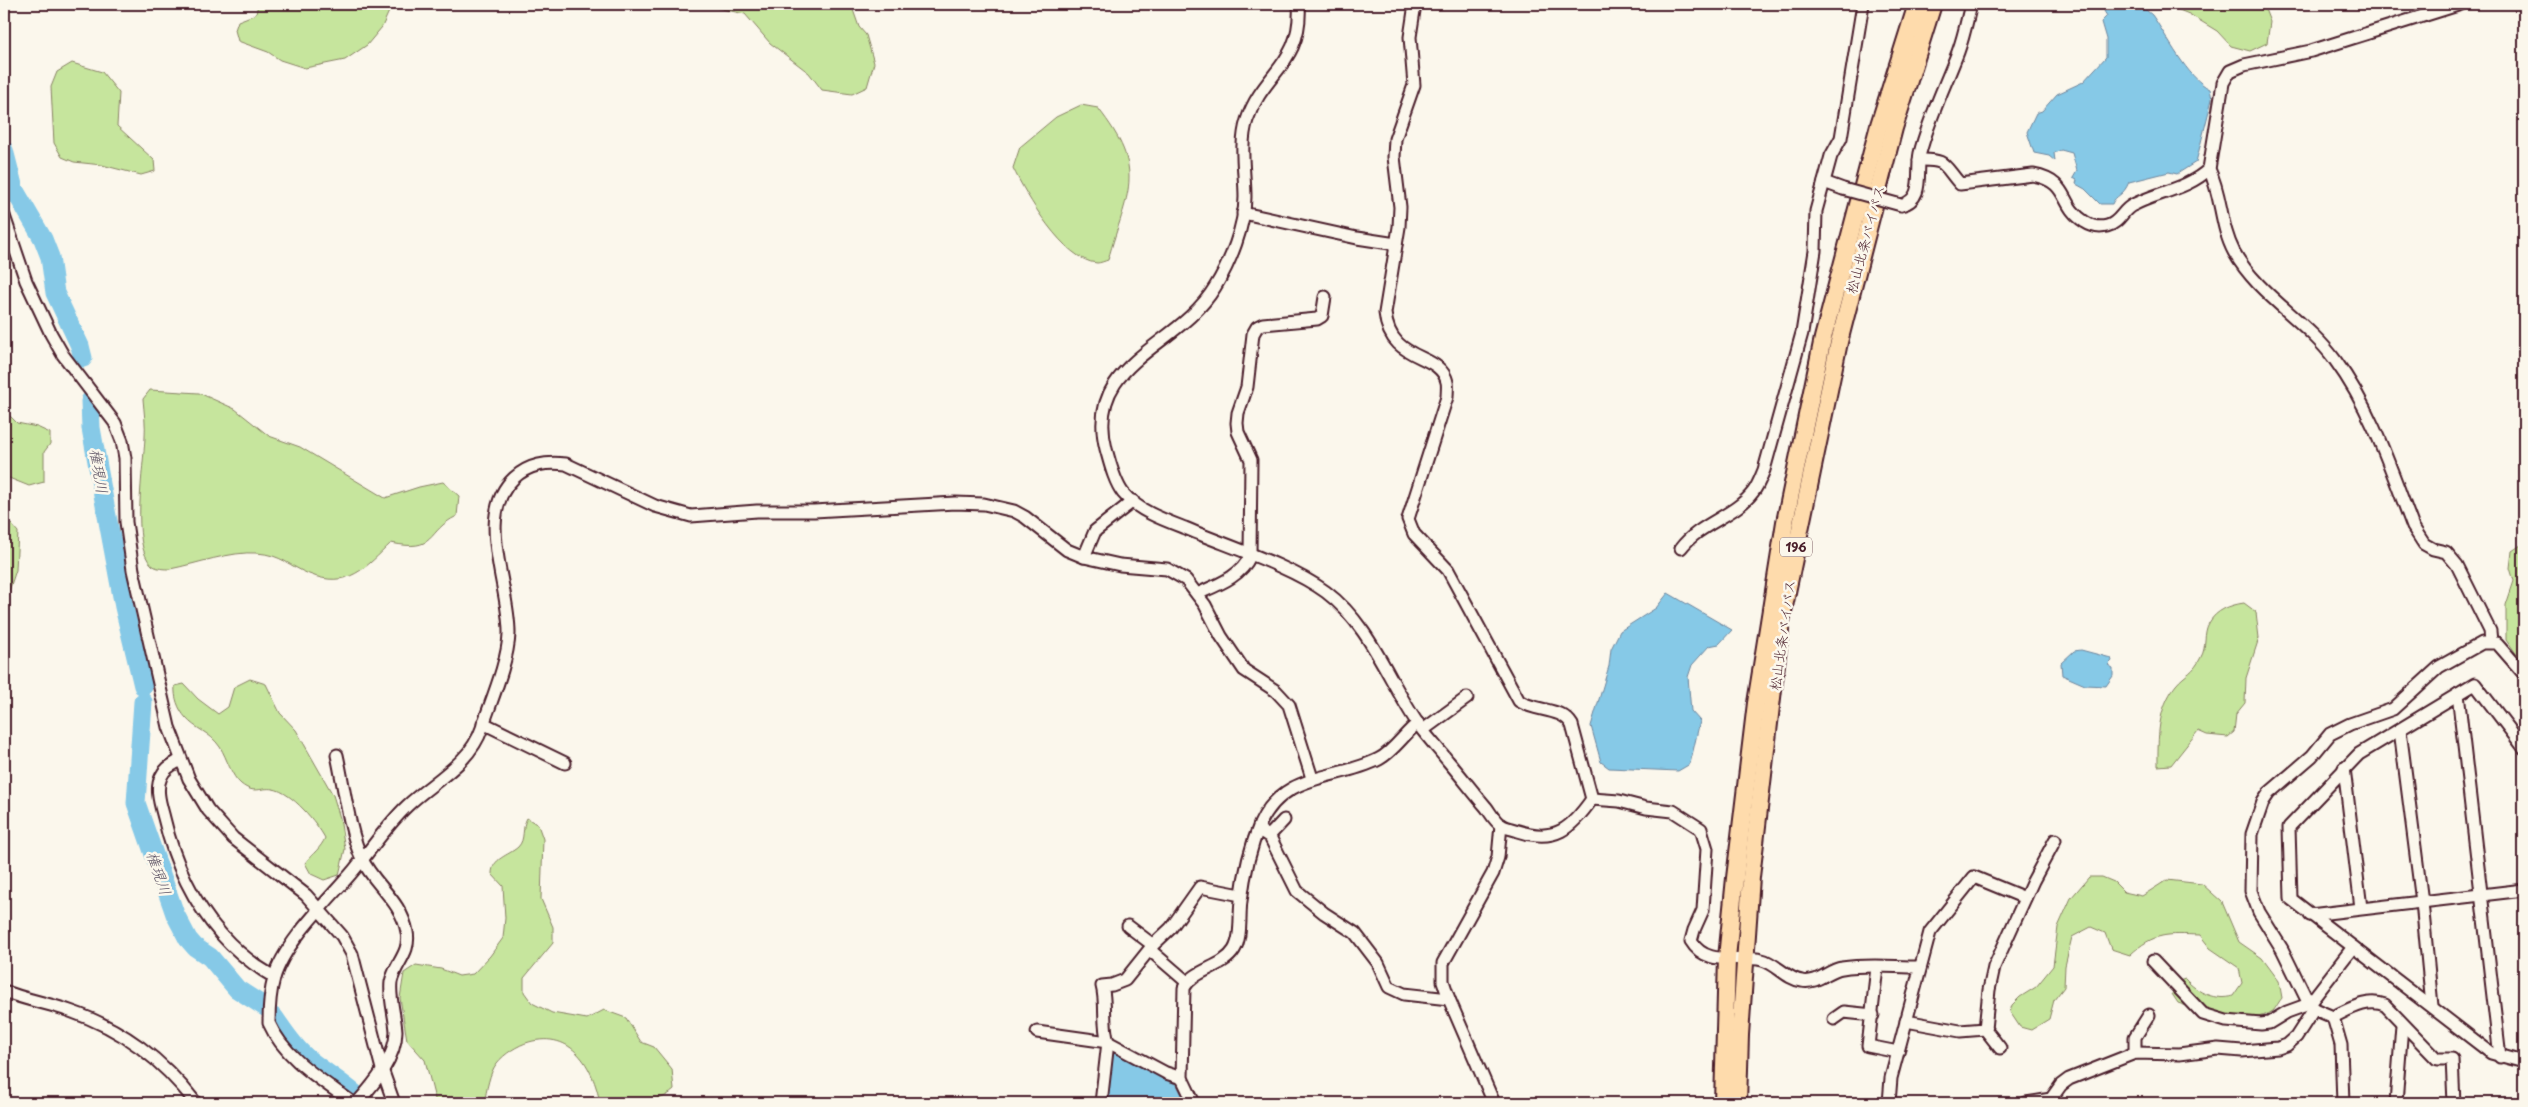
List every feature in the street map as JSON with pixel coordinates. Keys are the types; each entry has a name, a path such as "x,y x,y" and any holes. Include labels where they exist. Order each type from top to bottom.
{"highway":[{"name":"松山北条バイパス","path":"1723,1103 1727,958 1744,794 1769,617 1785,522 1831,340 1879,125 1917,4"},
{"name":"松山北条バイパス","path":"1738,1103 1745,960 1760,794 1781,621 1831,340 1933,4"}],"street":[{"path":"1299,4 1295,44 1285,62 1258,97 1247,120 1243,138 1246,201 1225,269 1203,304 1164,340 1128,368 1108,392 1103,406 1101,423 1115,478 1123,493 1160,518 1311,583 1327,593 1359,626 1389,672 1421,727 1501,825 1528,834 1547,836 1566,829 1578,818 1592,799"},
{"path":"1416,4 1410,22 1414,85 1395,139 1394,157 1400,207 1396,244 1386,299 1386,324 1396,344 1441,370 1447,381 1444,411 1412,502 1408,519 1414,534 1448,570 1520,701 1530,708 1560,713 1568,718 1572,725 1592,799"},
{"path":"1682,548 1693,535 1741,504 1754,492 1764,470 1802,333 1815,251 1816,211 1831,156 1841,138 1863,4"},
{"path":"1824,182 1901,204 1910,203 1915,197 1918,188 1919,160 1936,102 1958,52 1971,4"},
{"path":"2458,4 2311,51 2244,65 2230,71 2224,83 2210,169 2215,181 2227,238 2234,252 2247,273 2334,359 2364,405 2413,527 2424,544 2433,549 2446,552 2457,565 2490,631 2491,642"},
{"path":"1919,160 1939,160 1946,164 1960,184 2033,175 2044,177 2054,182 2078,217 2095,227 2106,227 2116,223 2128,208 2134,204 2199,179 2210,169"},
{"path":"1243,213 1357,238 1396,244"},
{"path":"4,216 26,281 50,334 63,355 115,423 122,441 125,458 126,522 129,547 169,727 180,760 198,795 226,831 321,910 342,936 352,954 382,1069 394,1103"},
{"path":"1197,594 1233,576 1247,562 1250,556 1251,460 1238,432 1237,423 1238,413 1247,387 1253,334 1257,326 1263,324 1317,320 1322,316 1325,297"},
{"path":"1802,333 1831,340"},
{"path":"337,755 363,860 402,916 408,934 406,954 396,969 391,982 396,1032 392,1051 382,1069 358,1101 294,1059 272,1030 269,1023 274,977 293,940 321,910 363,860 407,806 464,758 473,746 483,723 509,637 508,615 496,540 495,513 502,492 508,484 528,468 538,464 552,462 574,467 655,506 681,515 691,516 955,503 984,504 1014,511 1025,517 1067,550 1084,557 1120,565 1167,569 1186,580 1197,594 1244,670 1276,690 1288,705 1312,778"},
{"path":"1084,557 1096,531 1133,501"},
{"path":"2311,1007 2282,949 2259,912 2251,891 2252,834 2263,802 2269,794 2312,756 2330,734 2350,724 2393,709 2439,667 2482,643 2491,642 2502,646 2524,674"},
{"path":"2524,748 2475,684 2359,754 2289,827 2291,900 2491,1053 2524,1062"},
{"path":"2458,694 2500,1057"},
{"path":"1449,998 1404,994 1389,986 1378,963 1355,933 1324,913 1297,891 1264,833 1261,823 1280,798 1312,778 1371,763 1382,757 1421,727 1467,698"},
{"path":"483,723 565,764"},
{"path":"2400,730 2422,902 2432,1006"},
{"path":"180,760 166,768 160,778 159,790 171,849 180,871 191,892 221,934 259,968 274,977"},
{"path":"2344,768 2361,908"},
{"path":"1592,799 1620,801 1646,808 1673,811 1701,829 1707,849 1703,910 1694,930 1692,942 1697,952 1706,956 1763,960 1793,979 1803,982 1823,978 1840,968 1919,967"},
{"path":"1194,1103 1182,1078 1184,988 1187,982 1224,960 1235,948 1241,895 1264,833 1284,820"},
{"path":"1494,1103 1449,998 1444,981 1444,963 1493,873 1498,857 1501,825"},
{"path":"2000,1048 1985,1029 1989,990 1994,967 2025,898 2055,840"},
{"path":"1889,1103 1891,1078 1919,967 1930,932 1974,876 2025,898"},
{"path":"1101,1103 1108,1042 1106,1034 1106,999 1102,986 1112,986 1125,980 1152,947 1171,928 1200,887 1241,895"},
{"path":"2310,915 2524,890"},
{"path":"1128,926 1187,982"},
{"path":"2026,1103 2051,1099 2068,1079 2135,1054 2179,1054 2218,1049 2242,1051 2278,1048 2287,1045 2296,1037 2311,1007 2353,947"},
{"path":"2153,961 2192,1005 2203,1014 2220,1020 2246,1024 2269,1023 2287,1012 2311,1007 2333,1017 2361,1004 2377,1002 2385,1005 2402,1025 2437,1059 2452,1060 2454,1103"},
{"path":"1877,968 1868,1046 1898,1052"},
{"path":"4,991 97,1020 124,1034 168,1071 196,1103"},
{"path":"1834,1019 1844,1012 1873,1015"},
{"path":"2135,1054 2135,1037 2149,1015"},
{"path":"2333,1017 2341,1045 2343,1103"},
{"path":"1906,1021 1960,1031 1985,1029"},
{"path":"2396,1103 2402,1025"},
{"path":"1038,1032 1108,1042 1166,1073 1182,1078"}],"green space":[{"path":"258,4 411,4 391,7 382,27 367,45 345,60 305,68 280,60 268,52 238,41 235,30 238,21 256,14"},
{"path":"714,4 851,4 859,27 866,35 874,63 867,87 852,94 822,90 809,73 770,43 745,14 717,8"},
{"path":"2164,4 2263,4 2270,22 2267,43 2250,51 2231,46 2217,31 2189,14"},
{"path":"72,63 102,72 119,93 117,126 154,160 155,171 141,175 102,165 74,162 62,157 54,143 51,87 57,72"},
{"path":"1081,105 1098,108 1114,130 1123,149 1128,166 1129,182 1126,198 1108,260 1098,263 1084,259 1059,239 1027,194 1013,168 1020,147 1056,117"},
{"path":"150,390 199,393 235,409 269,436 300,447 385,498 419,487 443,482 459,496 457,516 447,522 424,543 406,545 391,543 364,568 345,578 323,578 302,571 279,558 257,553 225,556 170,569 156,567 152,565 145,555 141,541 140,524 145,432 143,399"},
{"path":"4,410 17,423 37,427 50,433 50,444 44,452 44,482 29,486 4,476"},
{"path":"4,516 18,532 16,570 4,606"},
{"path":"2524,543 2524,665 2506,639 2506,605 2514,581 2510,568 2512,551"},
{"path":"2244,603 2256,612 2259,638 2246,678 2245,703 2236,714 2234,732 2228,737 2207,735 2198,731 2171,765 2158,766 2160,724 2165,704 2170,694 2176,685 2198,663 2204,649 2207,627 2212,618 2224,609"},
{"path":"250,679 266,684 280,713 296,730 333,795 340,818 345,849 339,875 324,880 311,874 305,863 319,848 325,838 316,824 296,802 280,791 273,789 254,790 241,784 234,776 220,747 207,734 190,722 177,703 175,686 184,684 198,699 218,714 228,707 234,687"},
{"path":"527,818 538,825 543,839 541,899 553,927 553,943 524,978 524,992 532,1003 552,1013 587,1019 604,1010 626,1018 641,1042 654,1047 672,1069 674,1090 658,1099 639,1103 600,1103 592,1076 578,1054 569,1046 557,1041 544,1040 520,1045 500,1060 494,1067 490,1077 484,1103 436,1103 425,1060 407,1040 400,998 404,973 416,965 441,969 459,976 473,974 490,956 503,938 505,918 503,886 492,874 493,869 501,858 520,844"},
{"path":"2089,877 2102,877 2114,882 2124,892 2142,896 2167,880 2202,884 2222,902 2239,942 2262,958 2279,981 2282,998 2273,1011 2264,1016 2252,1018 2226,1016 2178,1003 2172,994 2176,982 2185,979 2207,995 2213,997 2233,996 2242,983 2239,968 2210,948 2200,935 2179,934 2154,938 2130,955 2111,949 2105,933 2091,927 2072,937 2065,966 2064,987 2054,1000 2049,1019 2031,1030 2020,1027 2010,1012 2012,1005 2020,997 2036,987 2053,966 2058,927 2071,898"}],"water":[{"path":"2111,4 2146,10 2152,15 2185,66 2193,76 2210,89 2212,99 2196,162 2177,174 2169,172 2129,182 2112,204 2100,204 2085,189 2076,184 2077,180 2073,178 2077,171 2072,153 2061,150 2054,153 2055,161 2049,156 2034,153 2027,132 2036,113 2042,111 2057,94 2083,82 2106,57 2106,39 2101,22 2107,16 2104,11"},
{"path":"1668,593 1732,630 1719,644 1709,646 1692,665 1688,677 1691,711 1700,721 1690,764 1678,771 1609,768 1601,762 1591,726 1609,666 1611,649 1620,631 1656,608"},
{"path":"2081,650 2111,658 2112,661 2108,665 2113,668 2113,676 2106,686 2085,685 2062,675 2061,663 2074,651"},
{"path":"1116,1052 1177,1085 1186,1103 1107,1103 1111,1053"}],"waterway":[{"name":"権現川","path":"4,150 14,189 43,239 50,257 55,293 80,346 83,358"},
{"name":"権現川","path":"90,401 91,428 101,484 124,607 143,686"},
{"name":"権現川","path":"143,702 136,803 175,914 188,939 195,947 210,957 237,989 265,1007"},
{"name":"権現川","path":"274,1017 301,1053 351,1090 365,1103"}]}
